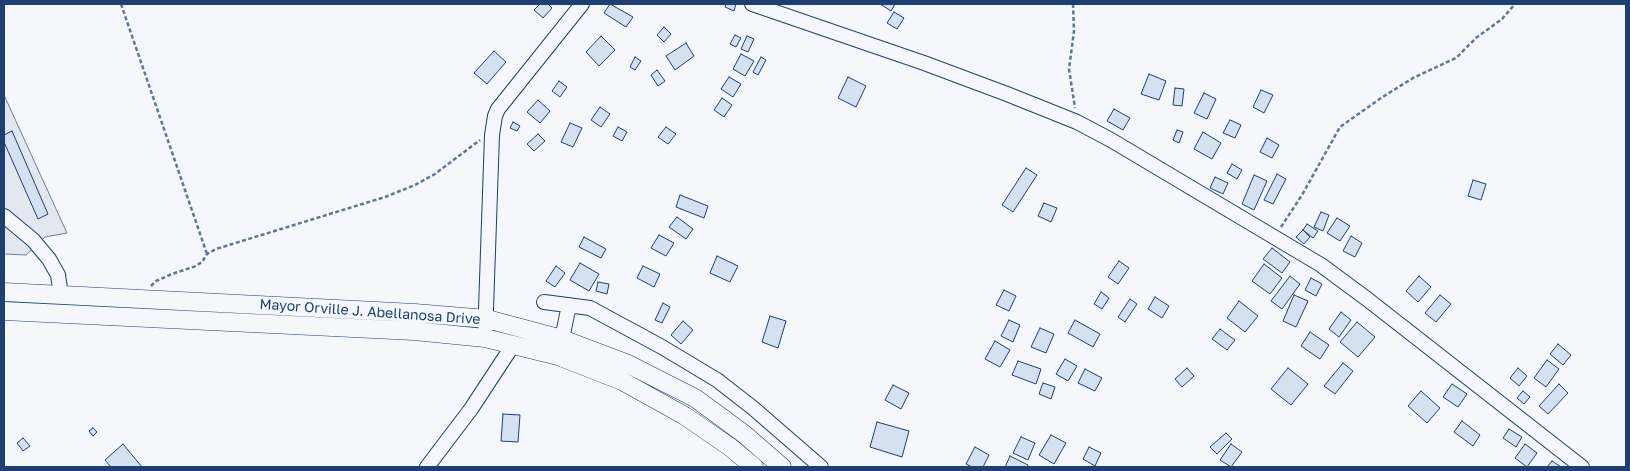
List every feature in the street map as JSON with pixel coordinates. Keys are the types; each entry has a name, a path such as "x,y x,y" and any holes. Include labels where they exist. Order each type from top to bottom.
{"main road":[{"name":"Mayor Orville J. Abellanosa Drive","path":"6,292 415,313 487,319 562,339 628,364 695,398 744,434 782,467"},
{"path":"60,314 61,295"},
{"name":"Mayor Orville J. Abellanosa Drive","path":"5,311 414,331 485,338 558,356 622,381 685,416 730,447 754,467"}],"street":[{"path":"485,338 492,134 495,116 498,109 582,4"},
{"path":"752,4 924,63 1007,94 1077,122 1112,140 1321,265 1582,467"},
{"path":"4,216 33,240 49,259 58,275 61,295"},
{"path":"544,302 584,307 597,311 717,380 753,408 821,467"},
{"path":"562,339 569,305"},
{"path":"427,467 471,409 512,345"}],"path":[{"path":"121,4 207,254"},
{"path":"1073,4 1074,31 1069,69 1077,122"},
{"path":"1275,237 1302,195 1340,127 1413,78 1456,58 1476,38 1502,19 1516,4"},
{"path":"138,299 156,281 196,266 202,262 207,254 216,249 385,197 415,185 435,174 479,140 492,134"}],"shaded area":[{"path":"4,95 67,233 45,237 26,255 4,254"}],"building":[{"path":"540,4 548,4 552,8 543,18 534,10"},
{"path":"610,4 633,17 626,27 604,13"},
{"path":"726,4 736,4 734,11 725,7"},
{"path":"880,4 895,4 891,11"},
{"path":"894,12 904,18 897,29 887,23"},
{"path":"664,27 671,34 664,42 657,35"},
{"path":"735,35 741,38 736,47 730,44"},
{"path":"601,36 615,50 599,66 586,52"},
{"path":"747,36 754,39 748,52 741,49"},
{"path":"686,43 694,56 675,70 666,56"},
{"path":"494,51 506,62 487,84 474,73"},
{"path":"741,54 754,61 745,76 733,69"},
{"path":"635,57 641,61 635,70 630,67"},
{"path":"761,57 766,60 758,75 753,72"},
{"path":"657,70 665,81 658,86 651,75"},
{"path":"1149,74 1166,81 1159,100 1141,94"},
{"path":"729,77 741,84 733,97 721,89"},
{"path":"848,77 866,86 856,107 838,98"},
{"path":"559,81 567,87 560,97 552,91"},
{"path":"1175,88 1184,89 1182,106 1173,105"},
{"path":"1261,90 1273,95 1264,113 1253,107"},
{"path":"1204,93 1216,99 1207,119 1194,113"},
{"path":"722,98 732,105 724,117 714,110"},
{"path":"538,100 550,111 540,123 527,112"},
{"path":"600,107 610,114 601,127 591,120"},
{"path":"1114,109 1130,118 1123,130 1107,121"},
{"path":"1230,120 1241,125 1235,138 1223,133"},
{"path":"513,122 520,126 517,131 510,128"},
{"path":"570,123 582,128 573,147 561,142"},
{"path":"618,127 627,132 622,141 613,136"},
{"path":"666,127 676,134 668,144 658,137"},
{"path":"1177,130 1183,132 1179,143 1173,140"},
{"path":"12,131 48,214 38,219 4,142 4,135"},
{"path":"1203,132 1221,143 1212,159 1194,149"},
{"path":"538,134 545,141 534,151 527,144"},
{"path":"1267,138 1279,145 1272,158 1260,152"},
{"path":"1232,164 1242,170 1237,179 1227,173"},
{"path":"1026,168 1037,175 1013,212 1002,205"},
{"path":"1277,174 1286,179 1273,204 1264,200"},
{"path":"1254,175 1267,181 1254,210 1242,204"},
{"path":"1215,177 1228,183 1223,194 1210,188"},
{"path":"1473,180 1486,184 1481,200 1468,196"},
{"path":"680,195 708,206 704,218 676,207"},
{"path":"1044,203 1057,208 1051,222 1038,216"},
{"path":"1321,212 1329,215 1323,231 1314,227"},
{"path":"677,217 693,229 686,239 669,227"},
{"path":"1337,218 1350,226 1340,241 1327,233"},
{"path":"1307,224 1318,231 1313,238 1303,230"},
{"path":"1303,230 1310,237 1304,244 1296,237"},
{"path":"659,235 674,243 666,256 651,248"},
{"path":"1351,236 1362,243 1355,257 1343,251"},
{"path":"584,237 606,249 601,258 579,247"},
{"path":"1272,248 1290,262 1282,273 1263,259"},
{"path":"717,256 738,266 730,282 710,273"},
{"path":"1119,261 1129,268 1118,284 1108,277"},
{"path":"580,263 599,274 589,291 570,280"},
{"path":"1264,264 1282,278 1270,294 1252,281"},
{"path":"556,266 565,273 555,287 546,281"},
{"path":"643,266 660,274 654,287 637,278"},
{"path":"1290,276 1300,284 1282,309 1271,301"},
{"path":"1419,276 1431,287 1418,302 1406,291"},
{"path":"1311,278 1322,284 1316,296 1305,290"},
{"path":"598,282 609,284 607,294 596,291"},
{"path":"1004,290 1016,296 1009,311 996,305"},
{"path":"1101,292 1109,298 1102,309 1094,304"},
{"path":"1294,295 1308,301 1296,327 1283,321"},
{"path":"1440,295 1451,304 1436,322 1425,313"},
{"path":"1155,297 1169,306 1162,318 1148,309"},
{"path":"1130,299 1137,304 1125,322 1118,317"},
{"path":"1239,301 1258,316 1245,332 1227,318"},
{"path":"663,303 670,307 662,323 655,320"},
{"path":"1341,312 1351,320 1339,337 1329,329"},
{"path":"770,316 786,321 778,348 762,342"},
{"path":"1009,320 1020,325 1013,342 1001,336"},
{"path":"1075,320 1100,334 1093,347 1068,333"},
{"path":"683,321 693,330 681,344 671,335"},
{"path":"1357,322 1375,337 1358,357 1340,342"},
{"path":"1040,328 1054,334 1046,353 1031,347"},
{"path":"1220,329 1235,340 1227,350 1212,339"},
{"path":"1310,332 1329,345 1320,359 1301,346"},
{"path":"995,341 1010,350 1000,367 985,359"},
{"path":"1558,344 1571,355 1563,365 1550,354"},
{"path":"1065,359 1077,366 1068,381 1056,374"},
{"path":"1547,360 1559,369 1546,387 1534,378"},
{"path":"1018,361 1041,369 1036,384 1012,375"},
{"path":"1343,363 1353,371 1335,394 1324,386"},
{"path":"1187,368 1194,376 1182,387 1175,379"},
{"path":"1288,368 1308,384 1291,405 1271,389"},
{"path":"1518,368 1527,376 1519,386 1510,378"},
{"path":"1085,369 1102,378 1095,391 1078,383"},
{"path":"1043,383 1055,387 1051,399 1039,394"},
{"path":"1452,384 1467,394 1458,407 1443,397"},
{"path":"1559,384 1568,393 1548,414 1539,406"},
{"path":"893,385 909,393 901,409 885,400"},
{"path":"1421,391 1440,408 1427,423 1408,406"},
{"path":"1523,391 1530,397 1524,404 1517,398"},
{"path":"503,414 520,415 518,442 501,441"},
{"path":"1462,421 1480,435 1473,446 1454,432"},
{"path":"877,422 909,431 902,457 870,447"},
{"path":"93,428 97,432 93,436 89,431"},
{"path":"1509,429 1522,437 1516,447 1503,438"},
{"path":"1226,433 1232,439 1217,454 1210,447"},
{"path":"1051,435 1066,443 1054,464 1039,455"},
{"path":"1021,437 1035,443 1028,460 1013,453"},
{"path":"23,438 30,446 23,451 17,443"},
{"path":"123,444 142,467 111,467 105,460"},
{"path":"1231,444 1242,452 1231,467 1220,460"},
{"path":"1525,444 1537,453 1527,467 1515,458"},
{"path":"975,447 989,455 983,467 972,467 966,464"},
{"path":"1089,447 1101,453 1095,466 1083,459"},
{"path":"1010,456 1028,465 1027,467 1005,467"},
{"path":"1552,461 1561,467 1547,467"}]}
